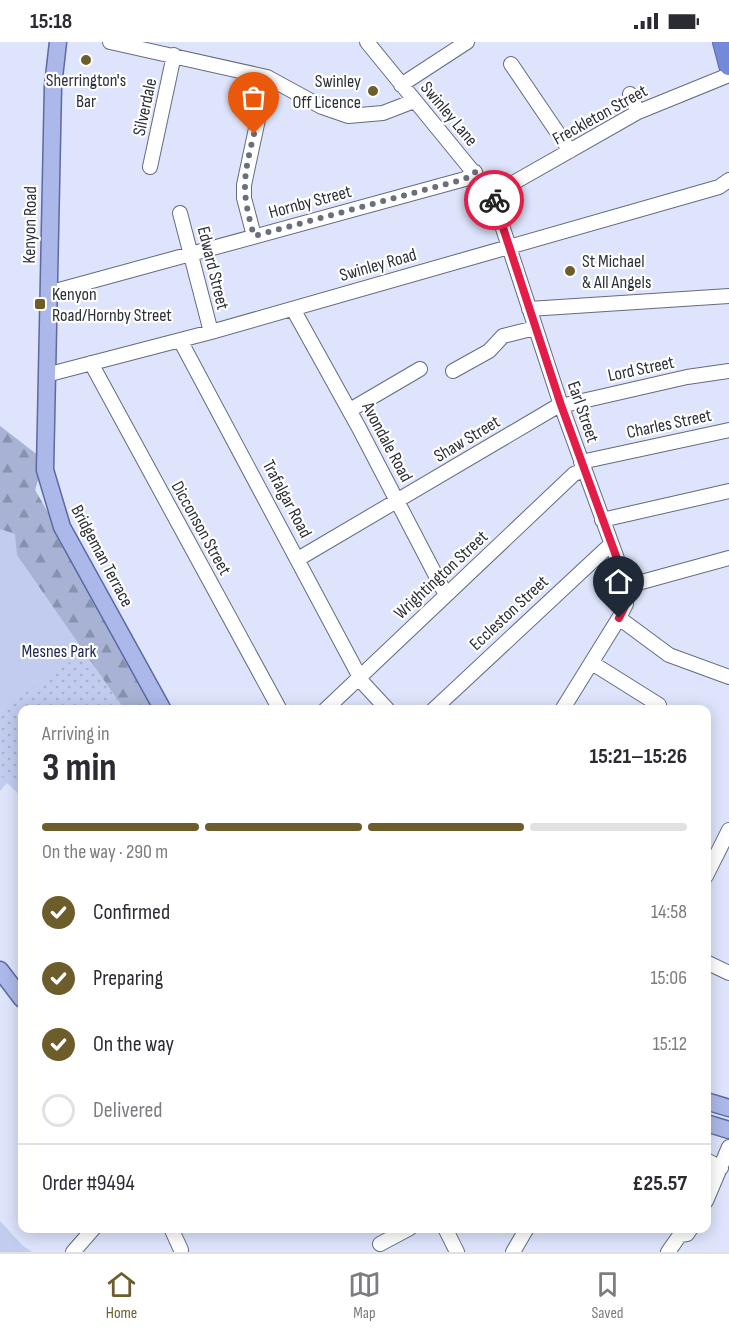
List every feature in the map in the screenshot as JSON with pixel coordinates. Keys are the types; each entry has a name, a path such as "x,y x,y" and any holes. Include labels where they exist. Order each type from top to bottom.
{"highway":[{"path":"723,42 729,65"}],"main road":[{"name":"Kenyon Road","path":"45,410 53,86 58,42"},
{"name":"Bridgeman Terrace","path":"45,410 45,470 57,518 160,705"},
{"path":"0,970 18,994"},
{"path":"711,1103 729,1108"},
{"path":"711,1125 729,1130"}],"street":[{"path":"110,42 160,47 174,56 267,77 322,107 348,116 383,113 414,101"},
{"name":"Swinley Lane","path":"367,42 492,195 510,246"},
{"path":"401,85 467,42"},
{"name":"Silverdale","path":"150,167 174,56"},
{"path":"510,64 570,151"},
{"name":"Freckleton Street","path":"492,195 639,112 729,75"},
{"path":"254,236 244,198 244,185 267,77"},
{"path":"630,94 639,112"},
{"name":"Hornby Street","path":"48,293 465,179 475,172"},
{"name":"Swinley Road","path":"46,375 211,332 726,185"},
{"name":"Edward Street","path":"180,213 211,332"},
{"name":"Earl Street","path":"510,246 561,405 627,586"},
{"path":"529,309 729,296"},
{"name":"Avondale Road","path":"293,309 350,410 446,595"},
{"path":"458,364 489,351 503,336 535,328"},
{"name":"Trafalgar Road","path":"180,340 359,677 384,705"},
{"name":"Dicconson Street","path":"92,363 277,705"},
{"path":"350,410 420,369"},
{"name":"Lord Street","path":"561,405 687,377 729,371"},
{"name":"Shaw Street","path":"298,559 561,405"},
{"name":"Charles Street","path":"583,466 729,430"},
{"name":"Wrightington Street","path":"330,705 583,466"},
{"path":"602,520 729,492"},
{"name":"Eccleston Street","path":"438,705 611,544"},
{"path":"565,705 619,618 626,604 627,586 729,558"},
{"path":"619,618 669,655 729,677"},
{"path":"592,663 654,705"},
{"path":"711,866 729,830"},
{"path":"711,964 729,973"},
{"path":"711,1190 729,1147"},
{"path":"711,1163 721,1168"},
{"path":"73,1252 90,1233"},
{"path":"173,1233 181,1250"},
{"path":"380,1244 401,1233"},
{"path":"448,1233 457,1252"},
{"path":"513,1252 524,1233"}],"green space":[{"name":"Mesnes Park","path":"0,426 44,460 35,490 159,705 18,705 18,793 7,783 0,791"},
{"path":"0,426 44,460 35,490 159,705 121,705 17,555 15,534 0,529"},
{"path":"83,653 121,705 18,705 18,789 3,776 0,782 0,711"},
{"path":"0,1221 22,1245 32,1252 0,1252"}],"way so far":[{"path":"254,134 244,185 244,198 254,236 465,179 475,172 494,200"}],"place":[{"name":"Sherrington's Bar","path":"86,60"},
{"name":"Swinley Off Licence","path":"373,91"},
{"name":"St Michael & All Angels","path":"570,271"},
{"name":"Kenyon Road/Hornby Street","path":"40,304"}],"route":[{"path":"494,200 561,405 627,586 626,604 619,618"}]}
